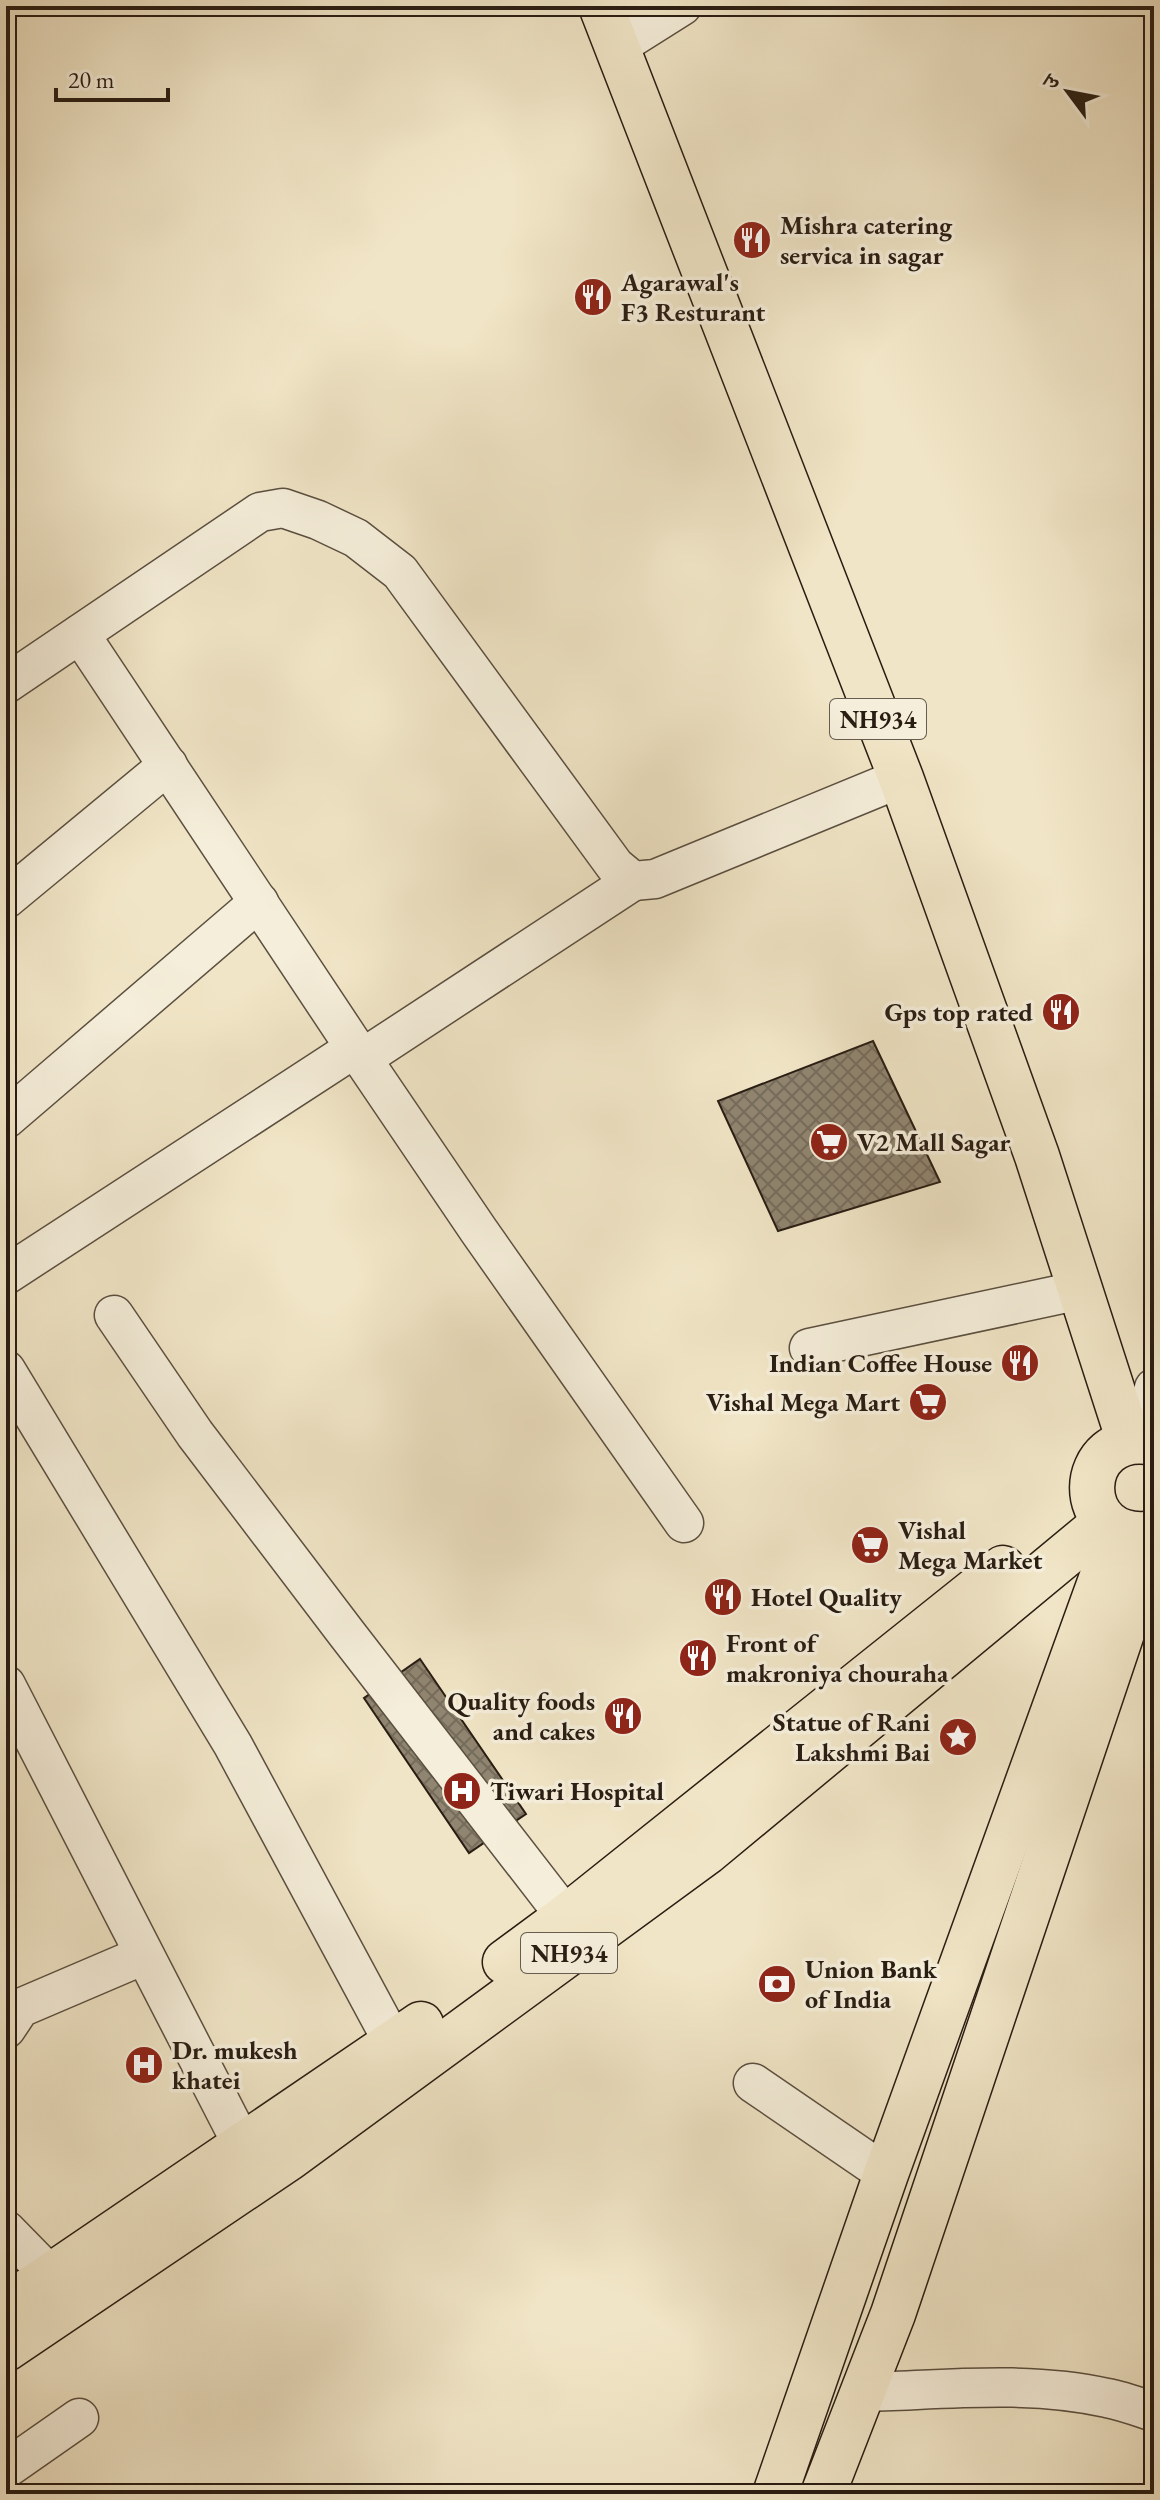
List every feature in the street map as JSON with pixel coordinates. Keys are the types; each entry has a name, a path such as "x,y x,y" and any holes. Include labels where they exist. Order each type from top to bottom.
{"main road":[{"name":"NH934","path":"601,6 901,778 1037,1156 1081,1290 1141,1441"},
{"path":"1125,1525 1091,1483 1095,1468 1103,1456 1115,1446 1141,1441"},
{"name":"NH934","path":"6,2306 394,2044 566,1917 1125,1525"},
{"name":"NH934","path":"6,2349 289,2158 707,1852 1125,1525"},
{"path":"775,2494 886,2174 1125,1525"},
{"path":"823,2494 893,2314 1125,1525"}],"street":[{"path":"617,47 682,6"},
{"path":"6,684 260,512 283,508 356,538 400,572 615,866 633,881"},
{"path":"80,634 479,1231 684,1523"},
{"path":"6,899 168,765"},
{"path":"6,1275 633,881 655,879 901,778"},
{"path":"6,1119 259,902"},
{"path":"809,1348 1081,1290"},
{"path":"114,1315 195,1434 566,1917"},
{"path":"6,1370 233,1745 394,2044"},
{"path":"1141,1441 1154,1388"},
{"path":"6,1685 242,2144"},
{"path":"11,2006 144,1955"},
{"path":"753,2083 886,2174"},
{"path":"6,2230 52,2277"},
{"path":"863,2392 1020,2388 1109,2398 1154,2412"},
{"path":"6,2469 79,2418"}],"building":[{"name":"V2 Mall Sagar","path":"873,1041 940,1182 778,1231 718,1101"},
{"path":"420,1659 526,1814 469,1853 364,1698"}],"place":[{"name":"Mishra catering servica in sagar","path":"752,240"},
{"name":"Agarawal's F3 Resturant","path":"593,297"},
{"name":"Gps top rated","path":"1061,1012"},
{"name":"V2 Mall Sagar","path":"829,1142"},
{"name":"Indian Coffee House","path":"1020,1363"},
{"name":"Vishal Mega Mart","path":"928,1402"},
{"name":"Vishal Mega Market","path":"870,1545"},
{"name":"Hotel Quality","path":"723,1597"},
{"name":"Front of makroniya chouraha","path":"698,1658"},
{"name":"Quality foods and cakes","path":"623,1716"},
{"name":"Statue of Rani Lakshmi Bai","path":"958,1737"},
{"name":"Tiwari Hospital","path":"462,1791"},
{"name":"Union Bank of India","path":"777,1984"},
{"name":"Dr. mukesh khatei","path":"144,2065"}]}
